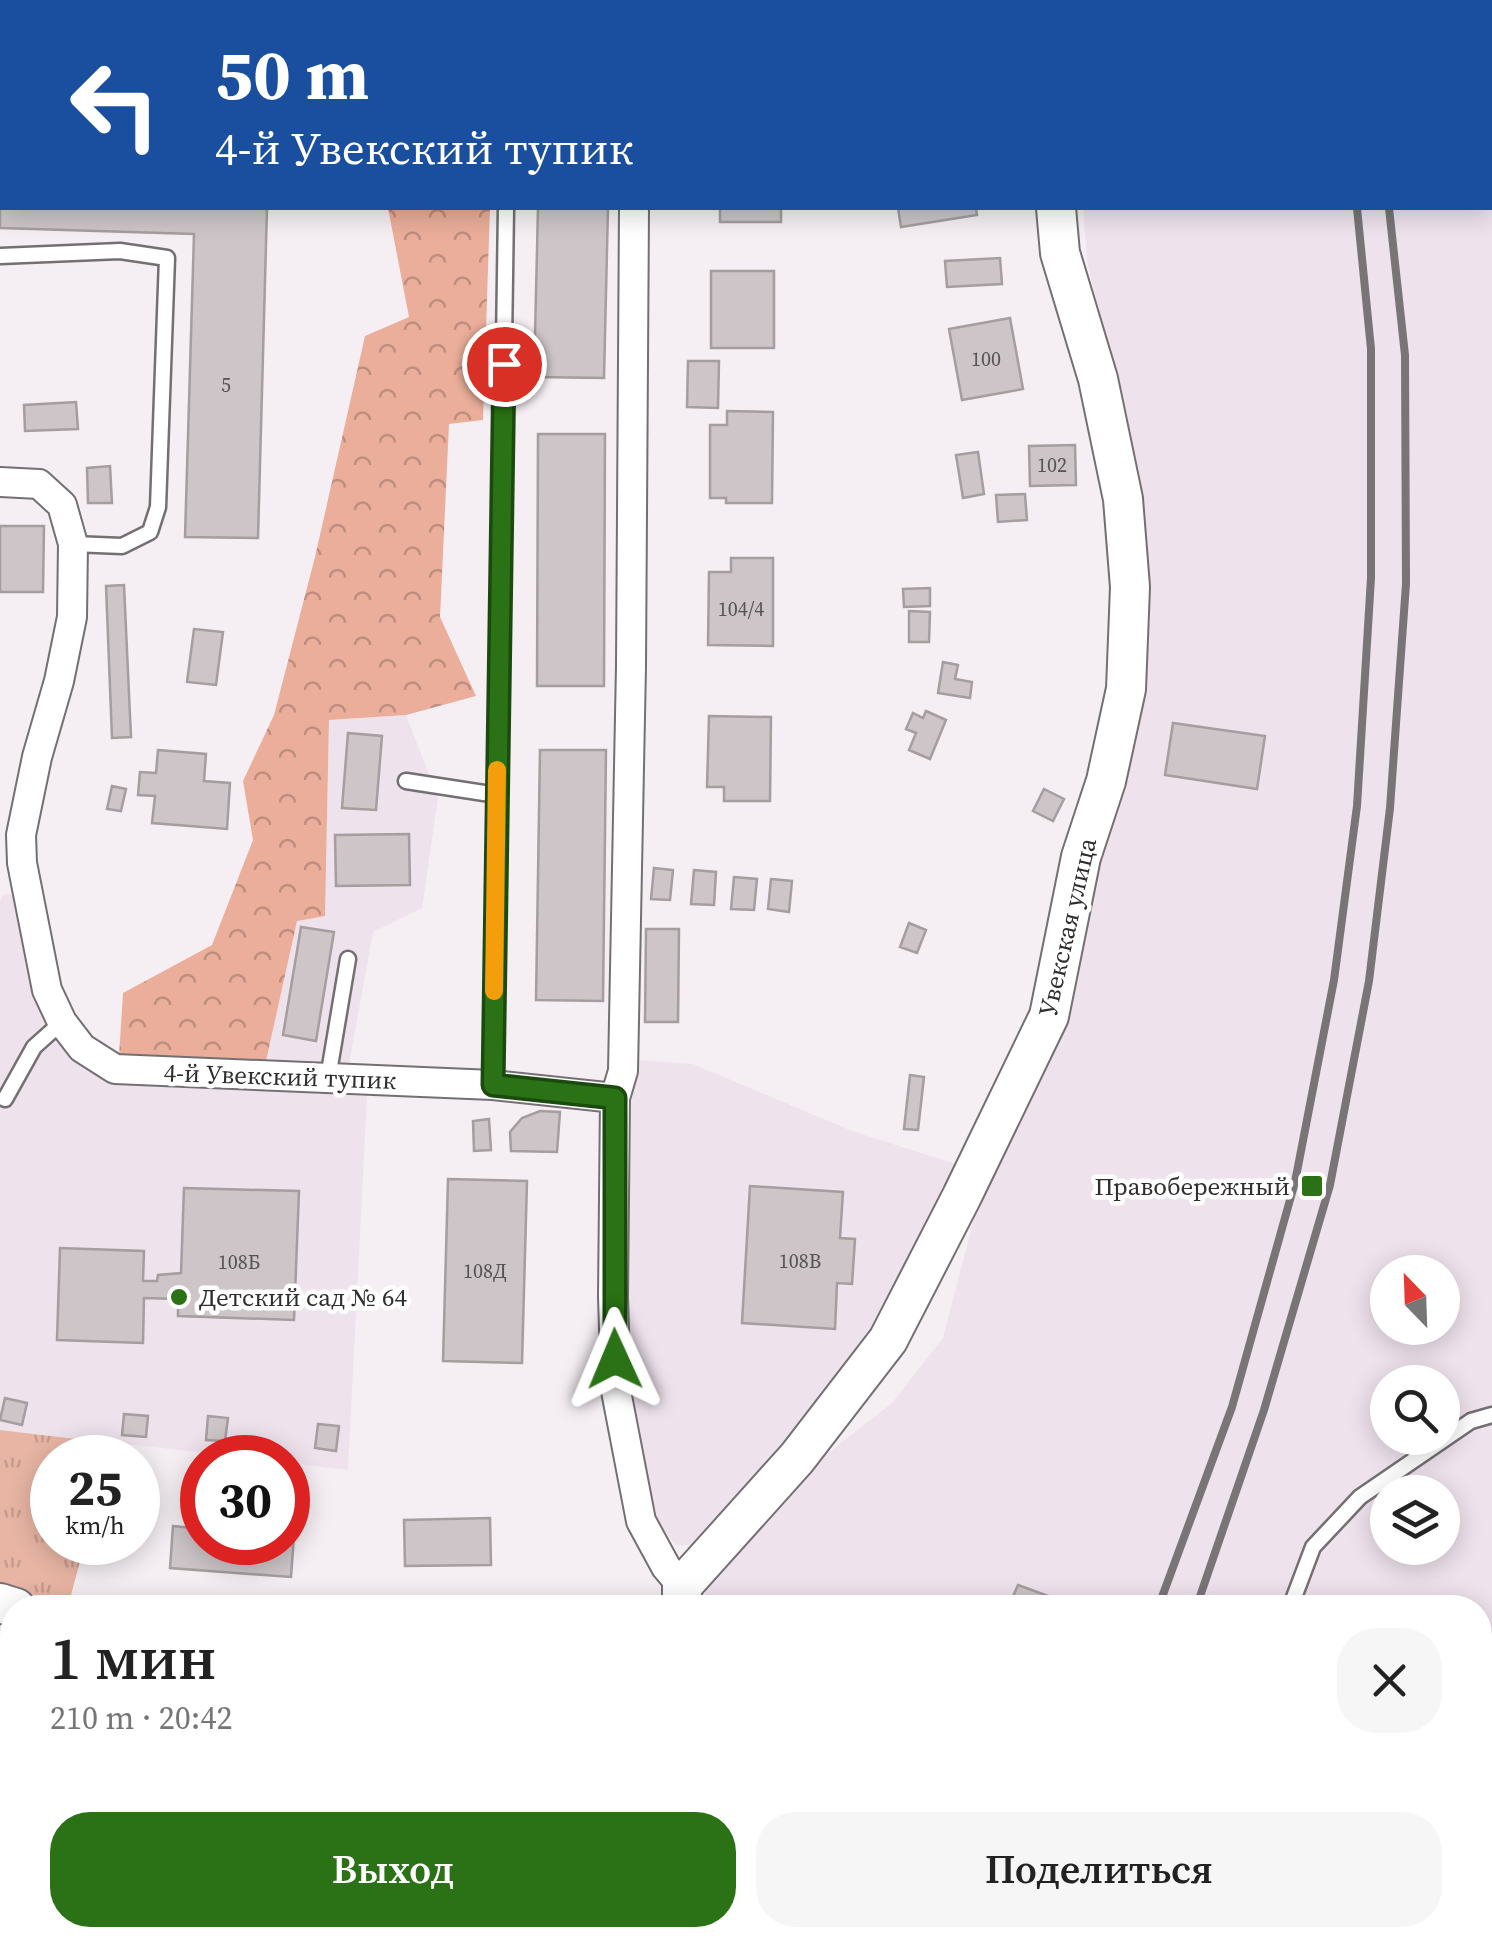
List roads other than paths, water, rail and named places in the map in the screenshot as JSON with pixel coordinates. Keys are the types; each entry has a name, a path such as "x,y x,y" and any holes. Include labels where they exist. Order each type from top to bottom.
{"street":[{"path":"634,210 624,1051 615,1098 616,1391 642,1521 681,1595"},
{"name":"Увекская улица","path":"684,1595 888,1340 1048,1016 1081,857 1106,782 1126,689 1130,587 1123,499 1098,379 1060,253 1056,210"},
{"name":"4-й Увекский тупик","path":"0,482 40,484 62,505 73,544 72,618 11,870 46,990 62,1022 82,1048 115,1069 493,1085 615,1098"}],"lane":[{"path":"493,1085 506,210"},
{"path":"0,256 120,251 167,258 158,507 150,532 122,546 73,544"},
{"path":"406,780 497,795"},
{"path":"328,1078 348,959"},
{"path":"5,1099 34,1047 62,1022"},
{"path":"1295,1595 1313,1547 1360,1498 1470,1421 1492,1415"}],"railway":[{"path":"1163,1595 1232,1407 1295,1182 1334,980 1357,806 1371,578 1371,349 1357,210"},
{"path":"1200,1595 1264,1410 1330,1185 1369,981 1390,808 1406,584 1405,355 1389,210"}],"place":[{"name":"Правобережный","path":"1312,1186"},
{"name":"Детский сад № 64","path":"179,1297"}]}
